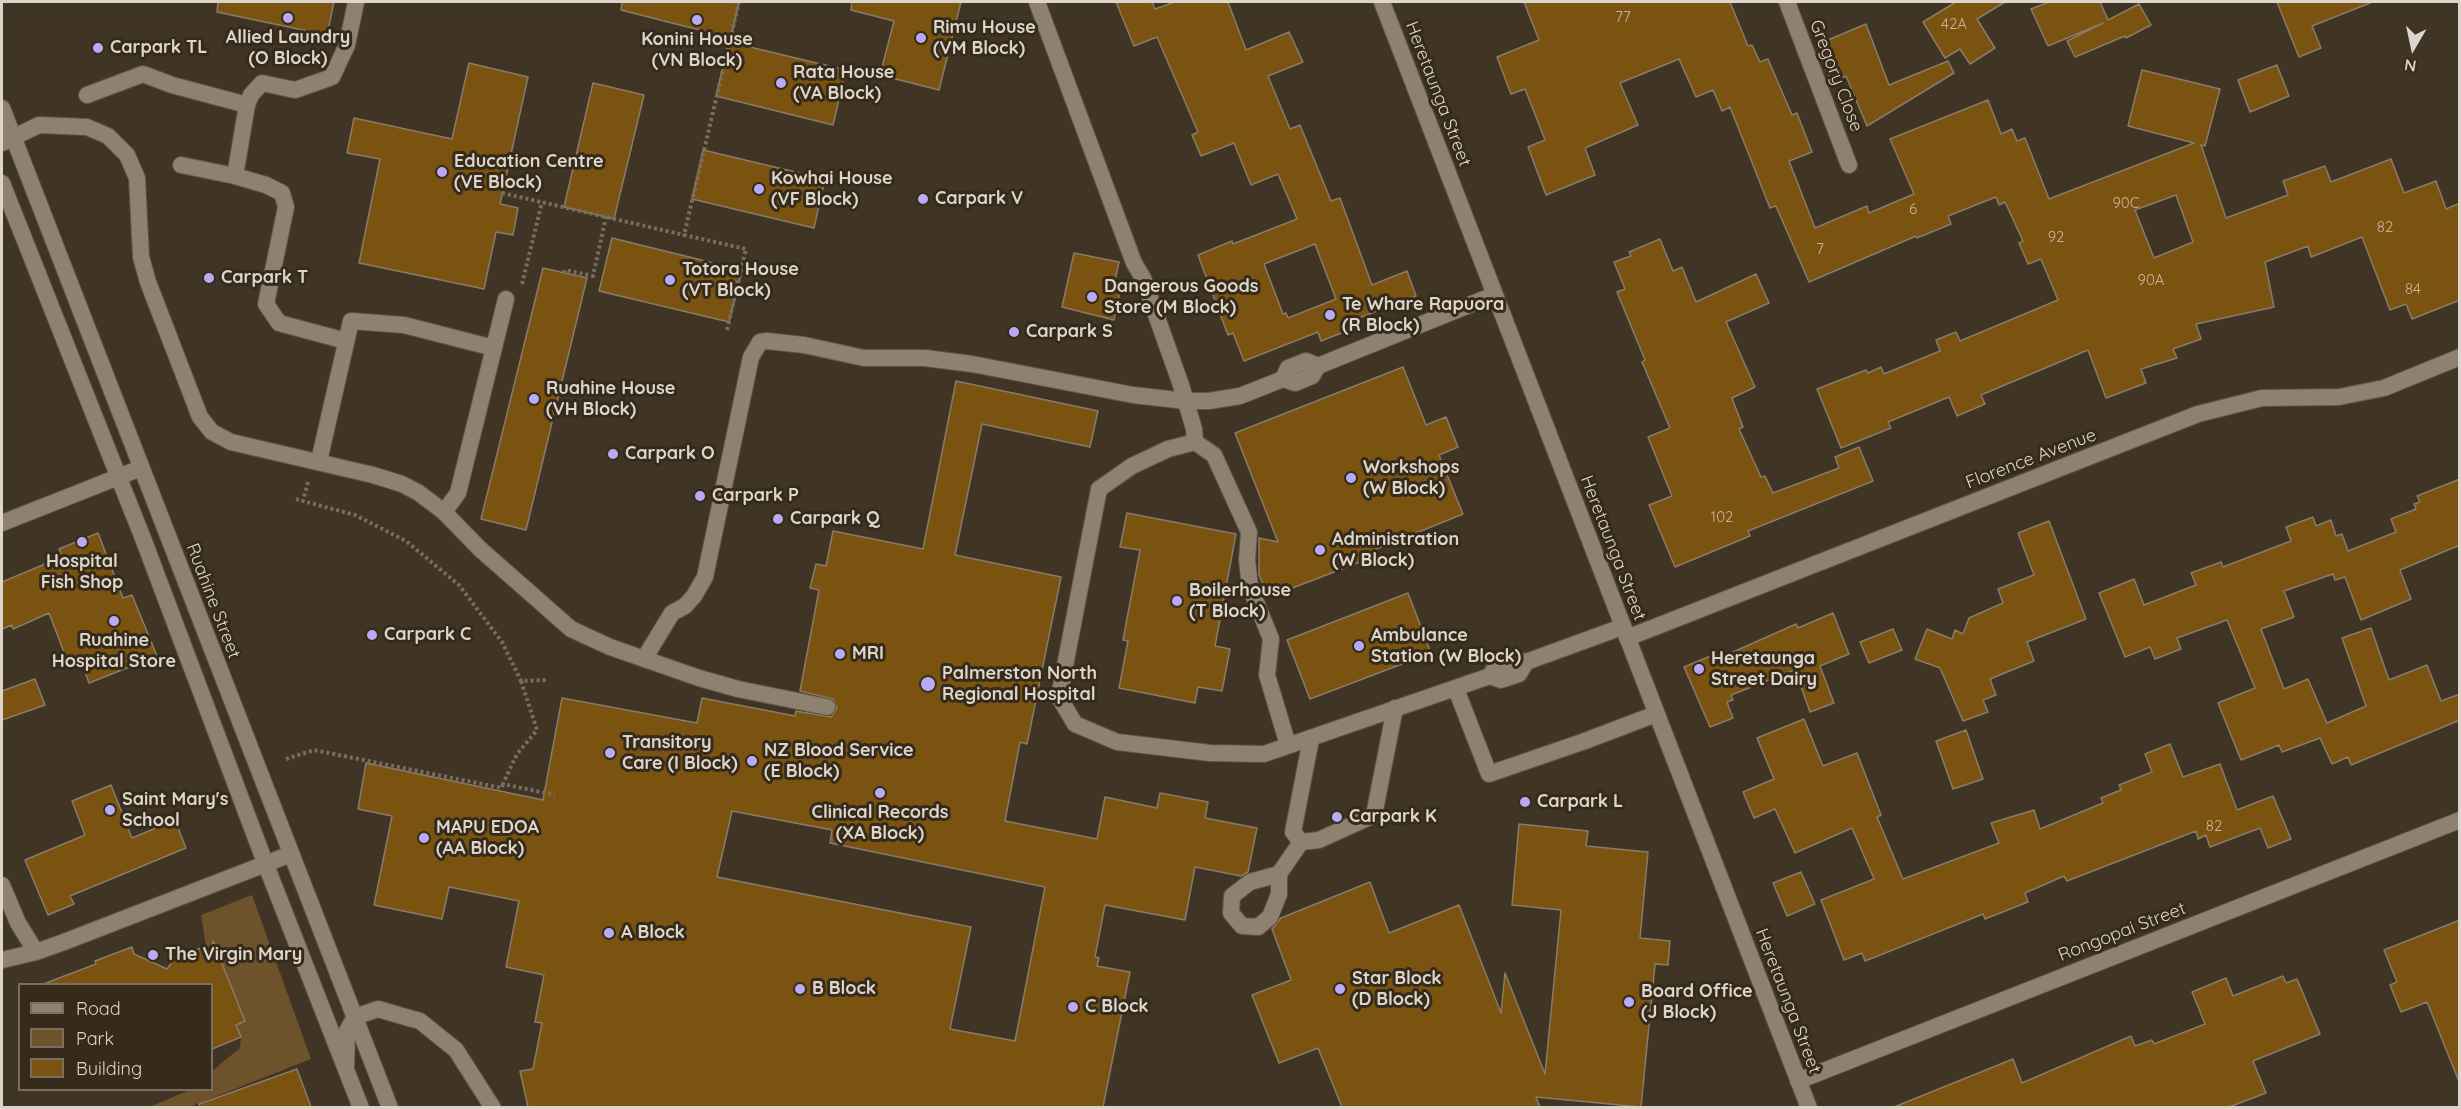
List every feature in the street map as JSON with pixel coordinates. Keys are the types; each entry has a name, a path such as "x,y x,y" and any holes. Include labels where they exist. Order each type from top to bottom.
{"street":[{"path":"235,176 247,105 251,94 262,83 295,90 332,78 347,45 356,2"},
{"path":"1037,2 1134,263 1143,278 1186,401 1195,442 1214,455 1249,532 1247,560 1250,587 1271,639 1267,675 1288,745"},
{"name":"Heretaunga Street","path":"1382,2 1809,1107"},
{"name":"Gregory Close","path":"1787,2 1849,165"},
{"path":"87,95 143,74 172,85 247,105"},
{"name":"Ruahine Street","path":"2,108 7,140 141,468 390,1107"},
{"path":"7,140 39,125 87,127 108,136 127,155 137,178 141,257 148,282 200,417 212,432 231,442 319,461 402,484 420,493 444,512 480,549 571,628 644,659 738,689 827,707"},
{"path":"181,165 235,176 266,185 282,193 286,207 266,304 279,323 346,341"},
{"path":"2,183 361,1107"},
{"path":"644,659 672,613 689,601 705,577 751,357 760,342 767,340 804,345 864,358 925,358 972,364 1133,395 1186,401 1209,401 1240,396 1282,379 1288,368 1306,361 1317,366 1494,295"},
{"path":"444,512 458,494 506,299"},
{"path":"319,461 351,321 404,325 494,348"},
{"name":"Florence Avenue","path":"1456,689 1490,676 1496,666 1512,660 1526,662 1624,632 2199,414 2262,398 2339,397 2384,388 2460,357"},
{"path":"1195,442 1168,449 1132,466 1099,489 1059,697 1074,724 1117,742 1210,753 1264,754 1456,689 1489,774 1656,714"},
{"path":"2,523 141,468"},
{"path":"529,592 540,579"},
{"path":"1280,874 1302,842 1319,840 1374,815 1395,708"},
{"path":"1302,842 1293,832 1311,739"},
{"name":"Rongopai Street","path":"1798,1081 2460,820"},
{"path":"2,960 36,952 291,855"},
{"path":"2,885 18,923 36,952"},
{"path":"346,1068 347,1031 355,1017 378,1009 420,1021 456,1050 493,1107"}],"path":[{"path":"684,235 739,2"},
{"path":"502,193 746,249 727,330"},
{"path":"506,299 518,302 542,202"},
{"path":"564,273 565,270 593,276 606,217"},
{"path":"303,501 309,478"},
{"path":"286,759 314,750 502,788 517,754 537,730 521,681 502,642 459,585 406,541 356,515 296,499"},
{"path":"521,681 548,680"},
{"path":"503,784 555,795"}],"green space":[{"path":"252,895 311,1059 189,1107 147,1108 188,1091 213,1091 213,1070 240,1048 241,1037 206,946 201,915"}],"building":[{"name":"Allied Laundry (O Block)","path":"218,2 334,2 327,35 217,12"},
{"name":"Konini House (VN Block)","path":"622,2 739,2 731,38 621,10"},
{"name":"Rimu House (VM Block)","path":"852,2 961,2 939,90 880,75 894,21 851,10"},
{"path":"1116,2 1152,2 1155,9 1175,2 1228,2 1246,50 1289,32 1303,62 1268,76 1290,129 1300,125 1331,201 1340,198 1372,285 1407,271 1416,296 1346,323 1349,330 1321,341 1318,332 1244,361 1233,333 1228,335 1198,255 1297,219 1278,174 1251,185 1234,143 1201,156 1192,135 1198,132 1157,37 1134,46","holes":["1315,244 1336,299 1288,318 1286,313 1283,314 1264,264"]},
{"path":"1524,2 1730,2 1748,46 1752,45 1760,62 1768,59 1792,115 1797,113 1812,152 1789,161 1815,228 1867,206 1869,213 1914,194 1890,139 1988,100 2001,134 2012,129 2017,141 2025,138 2049,199 2194,143 2128,126 2142,70 2220,89 2205,146 2201,145 2226,218 2288,195 2283,181 2325,166 2331,182 2391,159 2404,193 2436,181 2446,209 2460,203 2460,300 2412,319 2406,304 2390,310 2362,237 2311,257 2308,246 2265,262 2274,307 2196,324 2201,339 2173,349 2177,358 2141,369 2146,383 2106,398 2088,350 1981,395 1985,404 1957,416 1949,397 1888,422 1891,428 1841,448 1817,389 1866,370 1868,373 1881,367 1884,374 1940,351 1936,340 1956,332 1960,341 2058,300 2041,259 2028,264 2019,243 2023,241 2005,202 1999,205 1996,197 1948,216 1951,224 1917,238 1916,236 1809,282 1776,206 1770,208 1730,107 1722,111 1713,90 1696,97 1679,59 1620,83 1638,125 1585,148 1595,175 1546,195 1528,147 1545,140 1525,89 1511,94 1497,57 1539,40","holes":["2176,195 2193,242 2154,258 2135,210"]},
{"path":"1956,2 2005,2 1977,19 1995,48 1970,64 1960,49 1945,58 1923,22"},
{"path":"2049,2 2100,2 2108,20 2139,4 2151,25 2126,38 2125,36 2075,57 2067,41 2103,23 2048,46 2031,9"},
{"path":"2277,2 2370,3 2312,26 2321,48 2299,57"},
{"path":"1866,24 1889,85 1948,61 1954,73 1867,126 1846,76 1831,82 1816,45"},
{"name":"Rata House (VA Block)","path":"729,42 846,70 833,125 716,96"},
{"name":"Education Centre (VE Block)","path":"469,63 528,77 500,204 518,208 513,235 496,232 484,289 359,263 380,159 347,153 354,118 452,139"},
{"path":"2277,65 2289,96 2250,112 2238,80"},
{"path":"593,83 644,95 614,219 564,207"},
{"name":"Kowhai House (VF Block)","path":"703,150 825,179 814,228 692,199"},
{"name":"Totora House (VT Block)","path":"612,238 742,270 729,322 599,291"},
{"path":"1660,239 1673,271 1682,267 1696,302 1756,274 1769,303 1726,322 1755,387 1732,398 1743,427 1739,429 1761,477 1765,476 1773,493 1839,468 1835,457 1859,447 1873,481 1748,531 1750,536 1675,567 1649,505 1672,496 1648,437 1670,428 1642,362 1645,360 1617,292 1625,289 1614,262 1631,256 1629,252"},
{"name":"Dangerous Goods Store (M Block)","path":"1074,253 1119,262 1114,285 1121,286 1114,320 1062,307"},
{"name":"Ruahine House (VH Block)","path":"543,268 587,278 526,530 481,519"},
{"name":"Workshops (W Block)","path":"1403,367 1426,425 1446,417 1458,447 1439,455 1463,514 1369,552 1363,555 1365,560 1290,589 1289,585 1267,593 1259,575 1259,538 1278,542 1235,433"},
{"path":"956,381 1098,411 1090,447 982,424 955,555 1061,577 1027,744 1020,742 1005,821 1097,839 1105,797 1157,808 1160,793 1208,802 1205,818 1257,828 1248,872 1241,876 1195,867 1185,920 1105,905 1095,957 1099,958 1097,966 1130,972 1103,1107 528,1107 520,1071 533,1069 542,1023 535,1022 544,975 506,967 519,901 449,887 442,919 374,905 392,816 358,809 366,763 543,800 562,698 697,723 702,698 795,716 796,711 831,717 837,708 833,699 800,691 819,590 810,588 816,564 826,566 833,531 923,549","holes":["732,811 832,830 830,843 1045,887 1015,1041 950,1029 971,927 717,877"]},
{"path":"2460,479 2460,545 2400,570 2411,599 2361,620 2345,577 2335,580 2333,574 2284,591 2294,617 2261,629 2284,689 2308,679 2327,723 2366,706 2342,638 2371,628 2389,680 2427,665 2441,701 2460,694 2460,720 2351,765 2348,757 2332,764 2320,738 2282,752 2279,745 2241,760 2218,703 2255,688 2227,620 2177,638 2181,649 2155,659 2150,647 2125,657 2099,593 2134,579 2144,605 2196,585 2191,573 2221,562 2223,567 2291,541 2286,527 2313,517 2316,526 2331,520 2336,536 2342,534 2348,551 2396,532 2391,519 2416,509 2414,504 2420,502 2417,496"},
{"name":"Boilerhouse (T Block)","path":"1127,513 1236,534 1215,646 1230,649 1222,691 1198,687 1195,703 1119,688 1128,641 1123,640 1140,550 1120,547"},
{"path":"2049,521 2086,619 2027,642 2034,661 1990,679 1996,695 1983,700 1988,712 1963,721 1940,668 1915,659 1927,629 1952,639 1955,630 1963,634 1969,618 2003,603 1998,589 2034,575 2018,533"},
{"path":"98,533 123,598 132,595 157,656 89,683 80,658 68,663 49,613 13,629 12,625 2,629 2,582 62,557 59,549"},
{"name":"Ambulance Station (W Block)","path":"1408,593 1431,653 1310,699 1287,640"},
{"path":"1833,613 1849,654 1820,666 1834,703 1810,712 1795,670 1731,695 1733,700 1727,702 1733,718 1710,727 1684,667 1713,655 1715,660 1796,624 1798,628"},
{"path":"1893,629 1902,650 1869,663 1860,642"},
{"path":"35,679 45,705 2,720 2,691"},
{"path":"1804,719 1823,766 1857,753 1881,815 1877,817 1903,879 1999,843 1991,823 2034,810 2040,829 2103,803 2101,798 2121,790 2119,785 2152,772 2145,754 2170,744 2183,777 2220,764 2237,810 2273,796 2291,839 2268,848 2260,828 2210,847 2206,835 2198,839 2196,831 2067,881 2064,876 2025,893 2028,902 1985,919 1983,914 1865,961 1862,953 1844,960 1821,900 1874,879 1852,828 1795,853 1775,809 1754,818 1743,792 1774,779 1757,738"},
{"path":"1966,730 1983,779 1953,789 1936,741"},
{"path":"111,785 132,838 175,820 186,848 70,896 74,904 48,915 25,860 85,835 72,801"},
{"path":"1519,824 1588,831 1586,846 1648,852 1640,938 1670,941 1668,965 1655,964 1641,1107 1536,1097 1540,1107 1342,1107 1318,1048 1279,1063 1252,995 1291,980 1272,929 1281,918 1370,882 1389,933 1459,905 1501,1013 1505,973 1545,1074 1561,910 1512,905"},
{"path":"1801,872 1815,904 1787,916 1773,883"},
{"path":"2460,920 2460,1079 2458,1079 2427,1002 2401,1012 2390,985 2397,982 2384,950"},
{"path":"213,941 245,1021 236,1025 241,1037 213,1049 213,983 46,983 132,947 134,954 167,969 175,958 206,946 212,957"},
{"path":"2283,976 2286,983 2297,979 2320,1034 2253,1061 2266,1093 2229,1107 1894,1107 2013,1059 2022,1083 2131,1036 2135,1046 2152,1040 2154,1044 2205,1024 2192,992 2226,978 2233,996"},
{"path":"297,1069 311,1107 200,1107 199,1104"}],"place":[{"name":"Allied Laundry (O Block)","path":"288,18"},
{"name":"Konini House (VN Block)","path":"697,20"},
{"name":"Rimu House (VM Block)","path":"921,38"},
{"name":"Carpark TL","path":"98,48"},
{"name":"Rata House (VA Block)","path":"781,83"},
{"name":"Education Centre (VE Block)","path":"442,172"},
{"name":"Kowhai House (VF Block)","path":"759,189"},
{"name":"Carpark V","path":"923,199"},
{"name":"Carpark T","path":"209,278"},
{"name":"Totora House (VT Block)","path":"670,280"},
{"name":"Dangerous Goods Store (M Block)","path":"1092,297"},
{"name":"Te Whare Rapuora (R Block)","path":"1330,315"},
{"name":"Carpark S","path":"1014,332"},
{"name":"Ruahine House (VH Block)","path":"534,399"},
{"name":"Carpark O","path":"613,454"},
{"name":"Workshops (W Block)","path":"1351,478"},
{"name":"Carpark P","path":"700,496"},
{"name":"Carpark Q","path":"778,519"},
{"name":"Hospital Fish Shop","path":"82,542"},
{"name":"Administration (W Block)","path":"1320,550"},
{"name":"Boilerhouse (T Block)","path":"1177,601"},
{"name":"Ruahine Hospital Store","path":"114,621"},
{"name":"Carpark C","path":"372,635"},
{"name":"Ambulance Station (W Block)","path":"1359,646"},
{"name":"MRI","path":"840,654"},
{"name":"Heretaunga Street Dairy","path":"1699,669"},
{"name":"Palmerston North Regional Hospital","path":"928,684"},
{"name":"Transitory Care (I Block)","path":"610,753"},
{"name":"NZ Blood Service (E Block)","path":"752,761"},
{"name":"Clinical Records (XA Block)","path":"880,793"},
{"name":"Carpark L","path":"1525,802"},
{"name":"Saint Mary's School","path":"110,810"},
{"name":"Carpark K","path":"1337,817"},
{"name":"MAPU EDOA (AA Block)","path":"424,838"},
{"name":"A Block","path":"609,933"},
{"name":"The Virgin Mary","path":"153,955"},
{"name":"B Block","path":"800,989"},
{"name":"Star Block (D Block)","path":"1340,989"},
{"name":"Board Office (J Block)","path":"1629,1002"},
{"name":"C Block","path":"1073,1007"}]}
